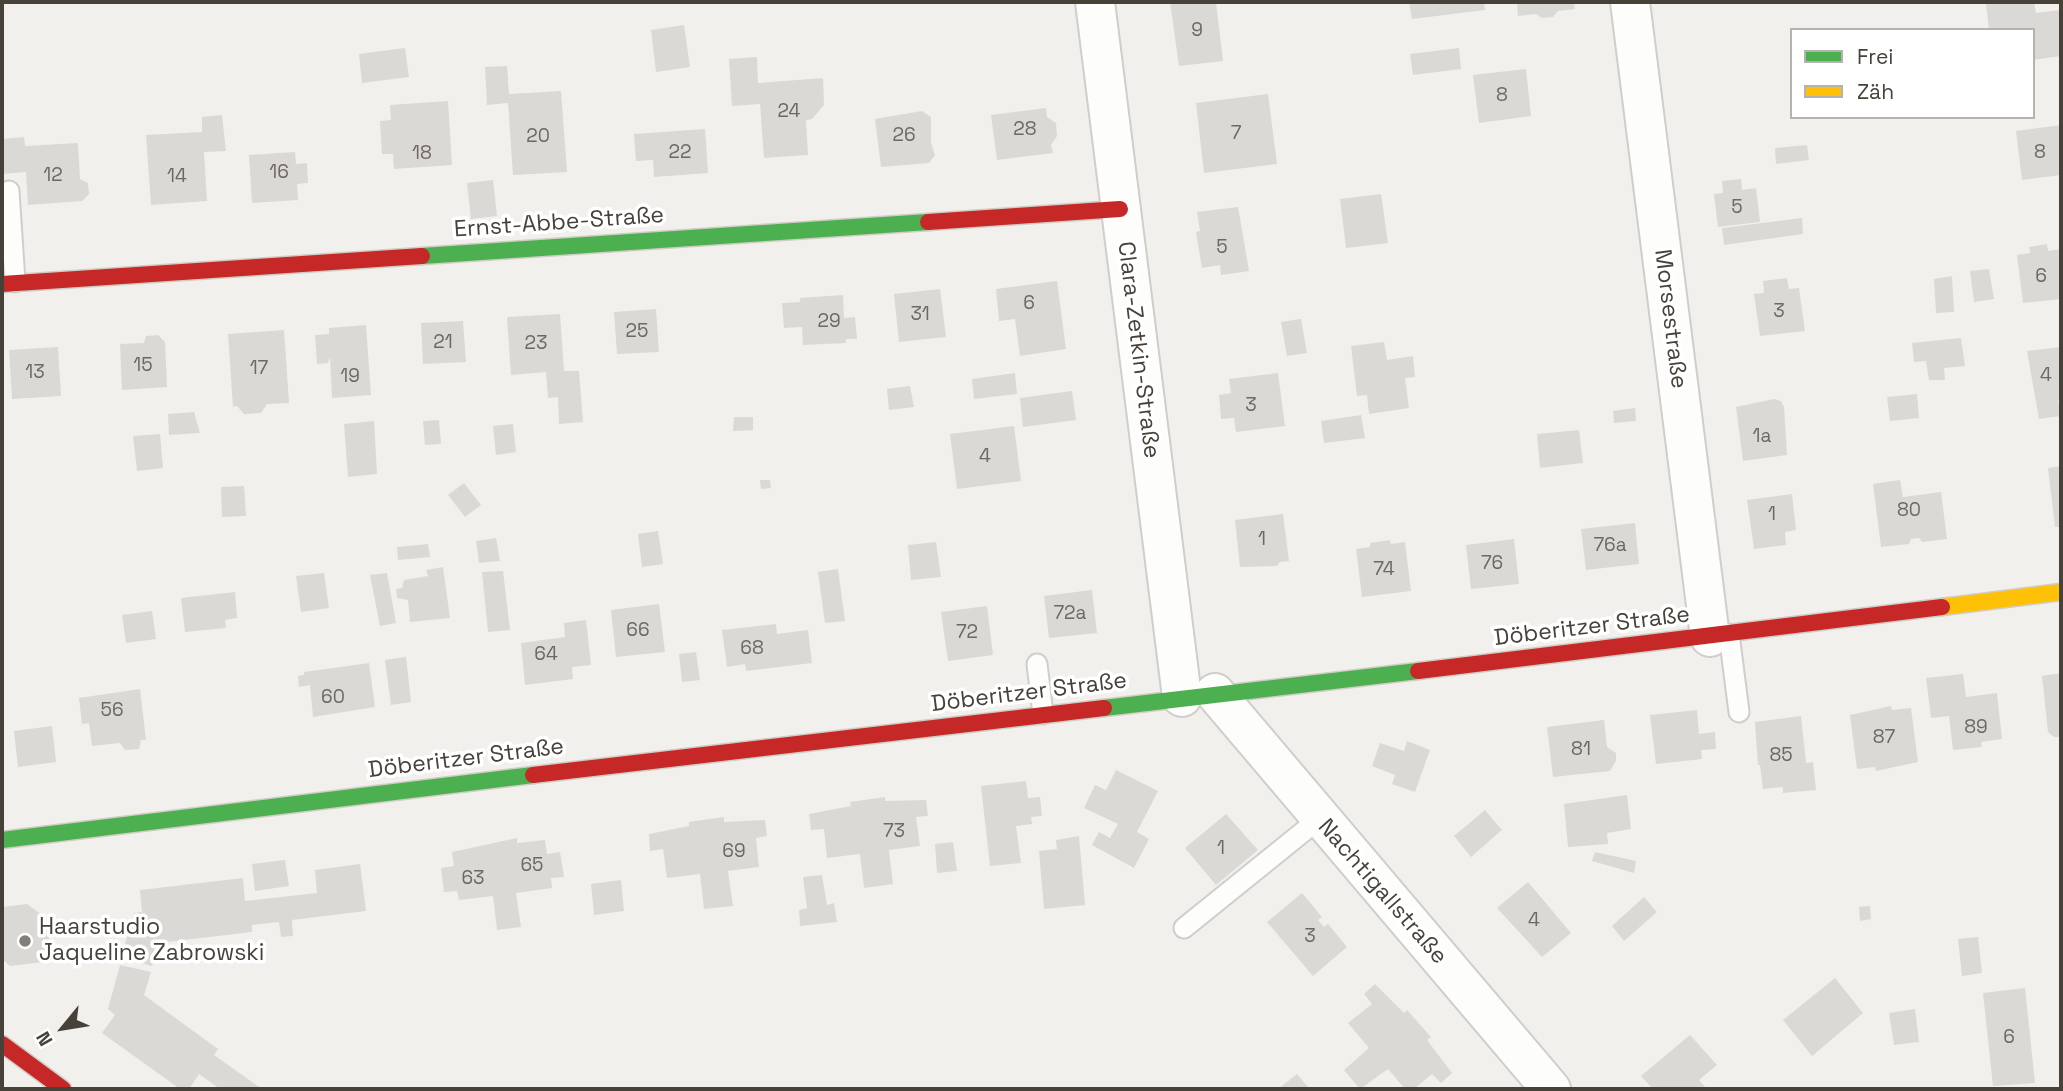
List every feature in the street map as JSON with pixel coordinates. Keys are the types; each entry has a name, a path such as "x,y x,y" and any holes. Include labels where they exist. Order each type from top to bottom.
{"street":[{"name":"Clara-Zetkin-Straße","path":"1095,2 1120,209 1198,695"},
{"name":"Morsestraße","path":"1630,2 1719,636"},
{"name":"Ernst-Abbe-Straße","path":"8,283 1120,209"},
{"name":"Döberitzer Straße","path":"2,841 121,823 1719,636 2061,592"},
{"name":"Nachtigallstraße","path":"1198,695 1319,819 1551,1089"},
{"path":"2,1044 63,1089"}],"lane":[{"path":"8,283 9,191"},
{"path":"1719,636 1739,712"},
{"path":"1037,664 1043,714"},
{"path":"1184,929 1319,819"}],"building":[{"path":"1170,2 1216,2 1223,61 1179,66"},
{"path":"1484,2 1485,10 1412,19 1409,3"},
{"path":"1517,2 1574,2 1575,9 1558,11 1553,17 1542,18 1536,14 1518,16"},
{"path":"2034,2 2036,13 2060,10 2061,56 2035,60 2035,28 1989,28 1986,4"},
{"path":"684,25 690,67 656,72 651,30"},
{"path":"405,48 409,77 362,83 359,54"},
{"path":"1459,48 1461,69 1413,75 1410,54"},
{"path":"757,57 758,83 823,78 824,105 812,119 806,120 808,155 764,158 760,104 732,106 729,59"},
{"path":"507,66 509,94 561,91 567,172 513,175 508,103 487,105 485,67"},
{"path":"1526,69 1531,116 1479,123 1473,75"},
{"path":"1268,94 1277,164 1204,173 1196,103"},
{"path":"448,101 452,165 394,169 393,154 382,154 380,121 391,120 390,105"},
{"path":"1046,108 1047,117 1056,123 1057,136 1051,145 1053,153 997,160 991,115"},
{"path":"922,111 931,117 931,143 935,155 929,163 881,167 875,119"},
{"path":"222,115 226,151 204,152 207,201 151,205 146,135 202,132 202,117"},
{"path":"2061,125 2061,175 2022,180 2016,131"},
{"path":"705,129 708,173 654,177 653,160 636,161 634,134"},
{"path":"24,137 25,146 78,143 80,179 88,183 89,194 82,201 28,205 26,172 2,174 2,139"},
{"path":"1807,145 1809,160 1776,164 1775,148"},
{"path":"295,152 296,164 307,163 308,183 297,184 298,200 252,203 249,155"},
{"path":"1741,179 1742,190 1756,188 1760,222 1718,227 1714,194 1723,193 1722,181"},
{"path":"493,180 497,216 471,219 467,183"},
{"path":"1381,194 1388,243 1346,248 1340,199"},
{"path":"1238,207 1249,271 1221,275 1220,265 1202,268 1196,232 1200,231 1197,212"},
{"path":"1802,218 1803,234 1724,245 1722,228"},
{"path":"2047,244 2048,251 2061,249 2061,299 2023,303 2017,255 2030,253 2029,247"},
{"path":"1989,269 1994,299 1974,302 1970,271"},
{"path":"1952,276 1954,312 1936,313 1934,279"},
{"path":"1787,278 1789,289 1799,288 1805,331 1760,336 1754,294 1764,293 1763,281"},
{"path":"1057,281 1066,349 1020,356 1015,319 999,321 996,289"},
{"path":"940,289 946,337 899,342 894,294"},
{"path":"843,295 844,318 855,317 857,339 846,339 846,343 803,345 802,327 784,328 782,303 800,302 800,298"},
{"path":"656,309 659,352 617,354 614,312"},
{"path":"560,314 564,371 579,371 583,422 559,424 558,397 548,398 546,372 511,375 507,317"},
{"path":"1301,319 1307,353 1287,356 1281,322"},
{"path":"463,321 466,362 423,364 421,323"},
{"path":"366,325 371,395 332,398 330,357 328,363 317,364 315,335 329,334 329,328"},
{"path":"284,330 289,403 267,404 261,413 244,414 237,406 233,407 228,334"},
{"path":"158,335 165,342 167,387 122,390 120,344 144,343 146,336"},
{"path":"1961,338 1965,366 1944,368 1945,380 1929,380 1926,361 1914,362 1912,343"},
{"path":"1384,342 1387,360 1413,356 1415,377 1405,378 1409,408 1369,414 1367,395 1357,396 1351,346"},
{"path":"58,347 61,396 12,399 9,350"},
{"path":"2061,347 2061,400 2058,400 2061,416 2039,419 2027,351"},
{"path":"1015,373 1017,394 974,399 972,379"},
{"path":"1278,373 1285,426 1236,432 1234,418 1221,419 1219,395 1231,393 1229,379"},
{"path":"910,386 914,407 889,410 887,389"},
{"path":"1072,391 1076,420 1023,427 1020,398"},
{"path":"1917,394 1919,418 1890,421 1887,397"},
{"path":"1774,399 1781,401 1784,407 1787,455 1743,461 1736,407"},
{"path":"1635,408 1636,421 1614,423 1613,411"},
{"path":"194,412 200,433 169,435 168,414"},
{"path":"1361,415 1365,438 1324,443 1321,421"},
{"path":"734,417 753,417 753,430 733,431"},
{"path":"439,420 441,444 425,445 423,421"},
{"path":"374,421 377,474 348,477 344,424"},
{"path":"513,424 516,452 496,455 493,426"},
{"path":"1014,426 1021,481 957,489 950,434"},
{"path":"1579,430 1583,463 1540,468 1537,434"},
{"path":"160,434 163,468 137,471 133,436"},
{"path":"2061,466 2061,527 2055,527 2048,468"},
{"path":"760,480 770,480 771,488 761,489"},
{"path":"1900,480 1903,497 1941,492 1947,539 1922,542 1919,538 1911,539 1909,544 1881,547 1873,484"},
{"path":"464,483 481,505 465,517 448,495"},
{"path":"244,486 246,516 222,517 221,487"},
{"path":"1792,494 1796,530 1785,532 1786,545 1754,549 1747,500"},
{"path":"1283,514 1289,561 1280,562 1277,566 1240,567 1235,520"},
{"path":"1635,523 1639,564 1586,570 1581,529"},
{"path":"658,531 663,564 642,567 638,534"},
{"path":"496,538 500,561 479,563 476,541"},
{"path":"1514,539 1519,584 1471,589 1466,545"},
{"path":"1390,540 1391,544 1405,542 1411,591 1362,597 1356,549 1370,547 1370,543"},
{"path":"936,542 941,577 911,580 908,545"},
{"path":"428,544 430,557 398,560 397,547"},
{"path":"443,567 450,618 410,622 408,600 397,598 396,589 402,588 404,580 428,576 426,570"},
{"path":"838,569 845,621 825,623 818,572"},
{"path":"503,571 510,630 488,632 482,572"},
{"path":"324,573 329,608 301,612 296,576"},
{"path":"387,573 396,623 380,626 370,575"},
{"path":"1092,590 1097,633 1049,638 1044,596"},
{"path":"235,592 237,618 225,620 226,628 185,632 181,598"},
{"path":"659,604 665,652 616,657 611,610"},
{"path":"987,606 993,655 948,661 941,612"},
{"path":"152,611 156,639 126,643 122,615"},
{"path":"586,620 591,665 572,667 573,679 525,685 521,643 565,637 564,623"},
{"path":"776,624 777,634 808,630 812,663 746,671 745,664 727,667 722,630"},
{"path":"696,652 700,680 682,682 679,654"},
{"path":"406,657 411,702 391,705 385,660"},
{"path":"369,663 375,707 313,717 310,685 299,687 298,676 304,675 304,672"},
{"path":"2061,673 2061,737 2054,737 2048,732 2042,676"},
{"path":"1963,674 1966,697 1997,693 2002,739 1981,742 1982,747 1953,750 1949,716 1931,718 1926,678"},
{"path":"140,689 146,740 141,740 139,749 125,750 120,743 92,746 89,723 82,724 79,698"},
{"path":"1891,706 1892,710 1911,708 1918,762 1876,771 1875,767 1857,769 1850,715"},
{"path":"1697,710 1699,734 1715,732 1716,749 1701,750 1702,759 1656,764 1650,715"},
{"path":"1801,716 1806,763 1813,762 1816,790 1783,793 1783,787 1763,789 1758,765 1755,722"},
{"path":"1604,720 1607,747 1616,753 1616,761 1610,771 1553,777 1547,727"},
{"path":"52,726 56,762 18,767 14,731"},
{"path":"1407,741 1430,750 1415,792 1392,784 1395,775 1372,766 1380,743 1404,751"},
{"path":"1116,770 1158,791 1137,832 1149,839 1134,868 1092,845 1099,832 1110,838 1118,824 1084,808 1095,785 1106,790"},
{"path":"1026,781 1028,798 1040,797 1042,816 1031,817 1032,824 1016,826 1021,863 990,866 981,786"},
{"path":"1627,795 1631,829 1607,833 1608,844 1568,847 1564,804"},
{"path":"885,797 885,801 926,800 928,816 916,817 920,846 889,850 893,884 864,888 860,854 827,858 824,829 811,830 809,814 851,806 850,802"},
{"path":"1485,810 1502,830 1471,857 1454,836"},
{"path":"1226,814 1258,850 1216,885 1185,848"},
{"path":"724,817 724,822 765,820 767,836 756,838 759,867 728,871 733,906 704,909 700,874 667,878 663,849 650,851 649,834 689,826 689,822"},
{"path":"1079,836 1085,905 1044,909 1039,851 1057,849 1056,840"},
{"path":"517,838 517,843 545,840 547,854 560,852 564,877 551,878 552,888 516,893 521,927 497,930 493,896 459,900 457,891 444,892 441,868 454,866 452,852"},
{"path":"953,842 957,871 937,873 935,844"},
{"path":"1595,852 1636,861 1634,873 1592,861"},
{"path":"285,860 289,886 255,891 252,864"},
{"path":"360,864 366,911 292,920 293,936 281,937 279,922 252,925 252,932 158,943 152,966 121,958 134,913 142,912 140,890 243,878 245,901 317,893 315,870"},
{"path":"822,875 827,905 834,903 837,922 800,926 799,910 807,908 803,877"},
{"path":"621,880 624,911 594,915 591,884"},
{"path":"1528,882 1571,933 1542,957 1497,908"},
{"path":"1302,893 1322,917 1318,920 1324,927 1328,924 1347,947 1313,976 1267,922"},
{"path":"1644,897 1657,912 1624,941 1612,926"},
{"name":"Haarstudio Jaqueline Zabrowski","path":"27,904 53,923 43,962 10,966 2,959 2,907"},
{"path":"1870,906 1871,919 1860,921 1859,907"},
{"path":"1978,937 1982,973 1962,976 1958,939"},
{"path":"120,965 151,972 144,995 218,1049 214,1055 262,1089 220,1089 199,1074 189,1089 180,1089 102,1033 115,1015 108,1009"},
{"path":"1835,978 1863,1013 1812,1056 1783,1020"},
{"path":"1375,984 1404,1013 1407,1010 1431,1037 1427,1040 1452,1073 1441,1083 1432,1074 1414,1089 1405,1089 1388,1069 1360,1089 1344,1070 1369,1048 1348,1023 1372,1004 1364,994"},
{"path":"2025,988 2035,1083 1993,1086 1983,993"},
{"path":"1915,1009 1919,1042 1894,1045 1889,1013"},
{"path":"1690,1035 1717,1065 1699,1080 1707,1089 1653,1089 1641,1076"},
{"path":"1297,1074 1308,1087 1278,1089"}],"traffic: fast":[{"path":"422,256 928,222"},
{"path":"1104,708 1418,671"},
{"path":"2,840 533,775"}],"traffic: slow":[{"path":"1942,607 2061,592"}],"traffic: jam":[{"path":"928,222 1120,209"},
{"path":"2,284 422,256"},
{"path":"1418,671 1942,607"},
{"path":"533,775 1104,708"},
{"path":"2,1044 63,1089"}],"place":[{"name":"Haarstudio Jaqueline Zabrowski","path":"25,941"}]}
